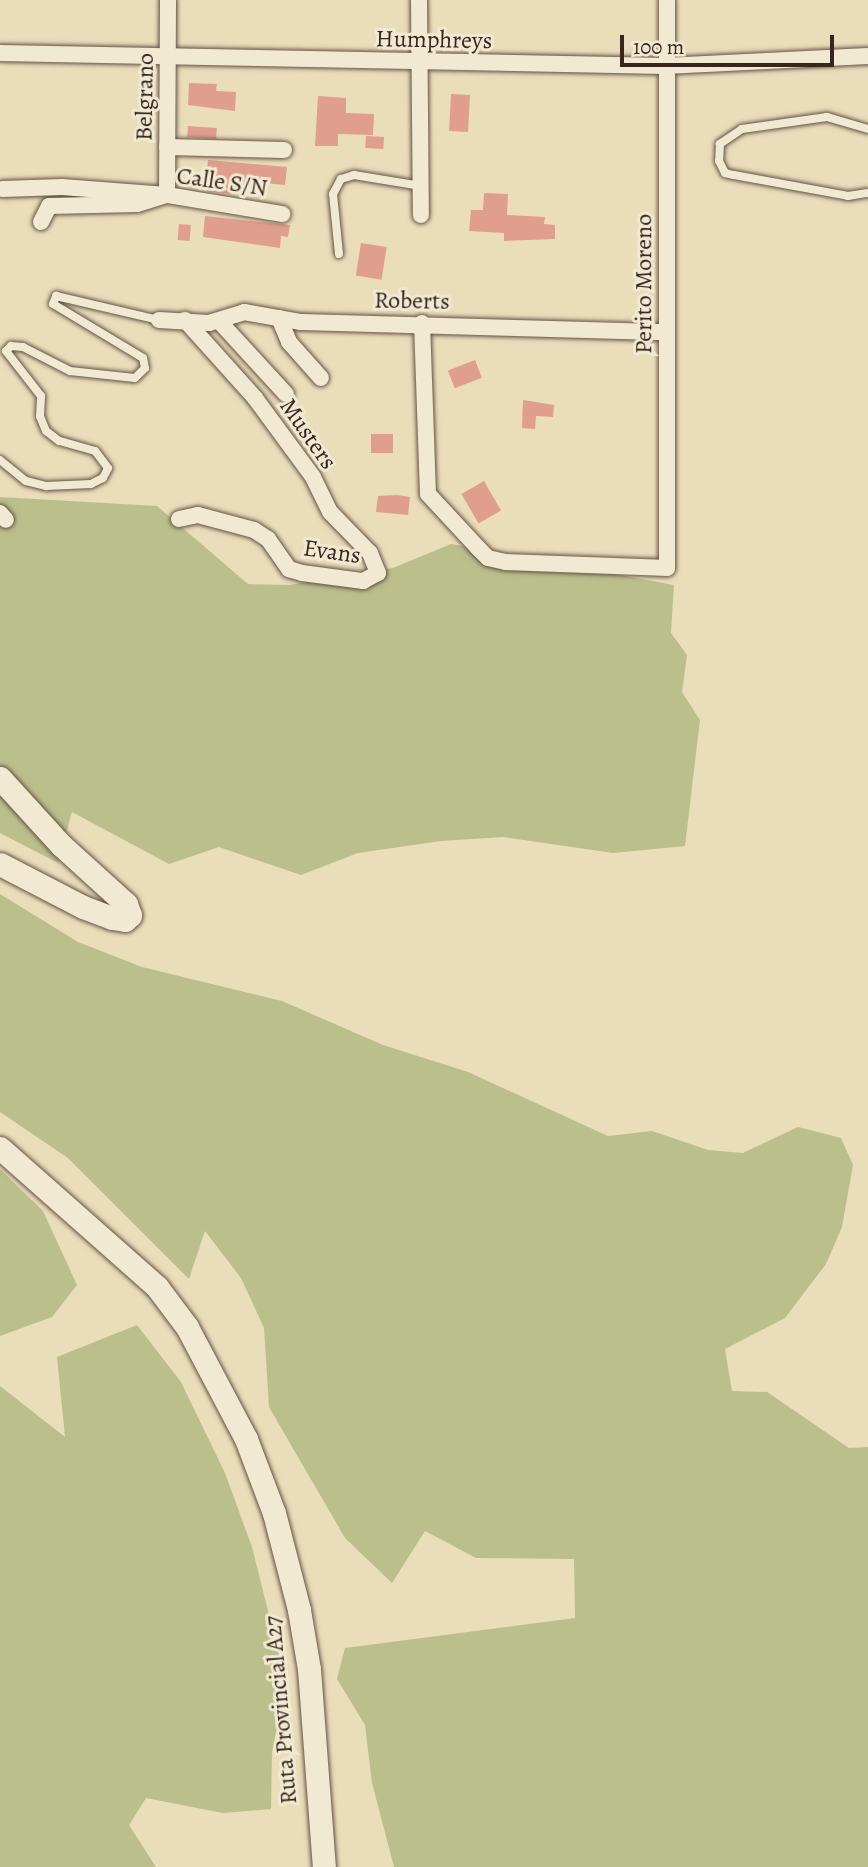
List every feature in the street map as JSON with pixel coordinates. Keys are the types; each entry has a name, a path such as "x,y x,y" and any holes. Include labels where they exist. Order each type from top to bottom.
{"street":[{"name":"Belgrano","path":"167,195 168,0"},
{"path":"419,0 421,215"},
{"name":"Perito Moreno","path":"422,323 428,494 488,558 506,562 667,568 667,0"},
{"name":"Humphreys","path":"0,53 665,66 868,56"},
{"path":"167,147 284,150"},
{"path":"2,189 62,187 167,195"},
{"name":"Calle S/N","path":"41,222 49,206 137,204 167,195 282,214"},
{"name":"Roberts","path":"159,320 219,321 244,312 279,318 667,332"},
{"path":"279,318 289,342 321,378"},
{"name":"Musters","path":"185,320 255,398 313,477 330,512 370,553 378,565 374,579"},
{"path":"219,321 286,394"},
{"name":"Evans","path":"179,519 198,515 254,530 268,538 289,569 302,573 374,579"},
{"path":"0,778 61,845 126,904 130,915 125,920 83,907 0,864"},
{"name":"Ruta Provincial A27","path":"0,1148 158,1287 187,1327 246,1439 274,1513 299,1610 309,1669 324,1867"}],"lane":[{"path":"868,130 827,117 742,129 720,144 719,161 725,173 734,175 848,196 868,193"},
{"path":"339,254 333,194 341,179 354,176 421,186"},
{"path":"0,460 26,481 46,486 90,484 103,478 108,468 95,452 59,440 46,431 40,416 41,396 6,351 12,346 23,346 70,372 135,378 145,368 143,358 53,304 56,296 159,320"}],"green space":[{"path":"0,497 157,506 248,584 289,585 393,568 451,544 674,585 671,633 687,655 682,692 700,720 685,846 613,853 503,837 441,841 358,853 301,875 219,847 169,864 72,812 58,863 0,833"},
{"path":"0,894 78,942 142,967 282,1001 383,1045 468,1072 608,1136 652,1131 708,1150 743,1153 798,1127 841,1138 853,1165 842,1227 826,1264 785,1318 725,1349 732,1391 767,1392 849,1448 868,1447 868,1867 394,1867 372,1783 365,1725 337,1679 345,1648 575,1618 574,1559 476,1558 425,1531 392,1583 345,1538 269,1407 264,1328 241,1278 205,1231 189,1279 68,1158 0,1112"},
{"path":"0,1169 43,1211 77,1285 52,1317 0,1336"},
{"path":"137,1325 181,1382 225,1473 252,1547 286,1683 272,1752 271,1809 223,1813 146,1798 129,1825 156,1867 0,1867 0,1386 65,1437 57,1357"}],"building":[{"path":"189,83 217,84 216,91 236,92 235,111 188,105"},
{"path":"451,94 470,95 468,132 449,131"},
{"path":"318,96 346,98 346,113 374,114 373,135 338,134 338,146 315,146"},
{"path":"188,126 217,128 216,139 187,137"},
{"path":"366,136 384,137 383,149 365,148"},
{"path":"208,160 287,167 285,185 254,182 253,188 233,186 232,194 205,191"},
{"path":"484,193 508,194 507,215 545,217 544,224 555,225 555,239 504,241 504,233 469,231 471,210 483,210"},
{"path":"205,216 290,225 288,237 281,236 280,248 203,237"},
{"path":"179,224 191,225 190,241 178,240"},
{"path":"361,243 387,247 382,280 356,276"},
{"path":"475,360 482,378 455,388 448,370"},
{"path":"523,400 554,405 553,417 536,416 535,429 522,428"},
{"path":"371,434 393,434 393,453 371,453"},
{"path":"484,481 501,510 478,523 461,494"},
{"path":"378,496 410,497 408,515 376,512"}]}
